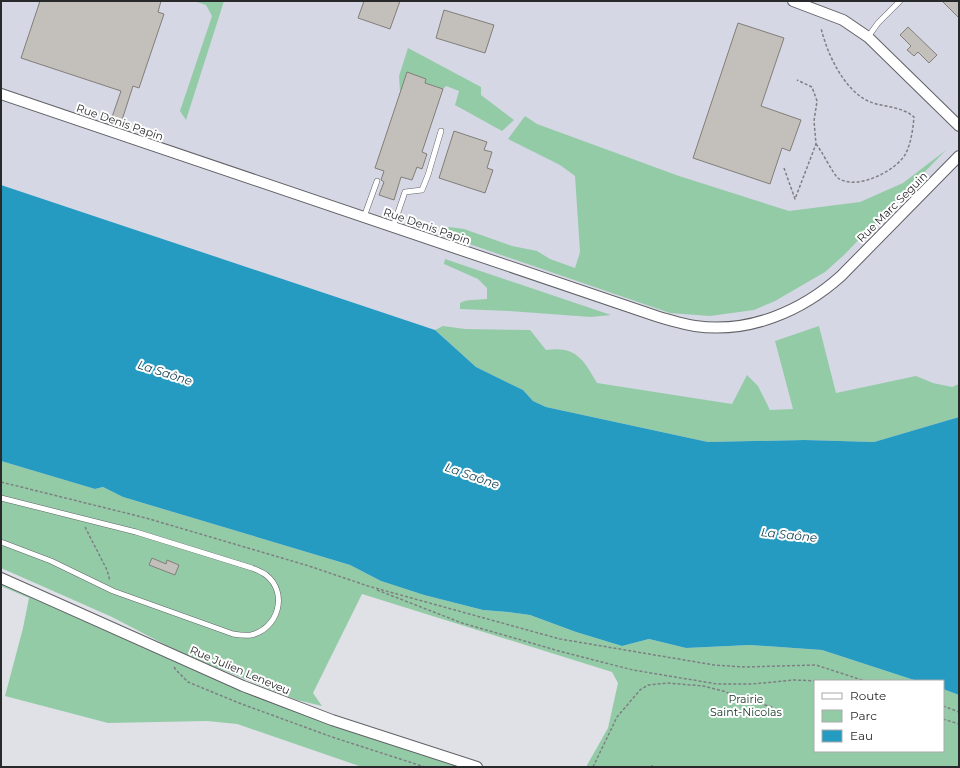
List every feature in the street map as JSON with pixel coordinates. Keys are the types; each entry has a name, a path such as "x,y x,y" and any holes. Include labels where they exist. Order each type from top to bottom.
{"street":[{"path":"793,1 843,20 868,36 959,126"},
{"name":"Rue Denis Papin","path":"1,94 656,316 696,326 730,326 767,319 785,313 813,298 841,276"},
{"name":"Rue Marc Seguin","path":"841,276 959,156"},
{"name":"Rue Julien Leneveu","path":"1,578 243,686 332,720 477,767"}],"lane":[{"path":"868,36 878,23 900,1"},
{"path":"393,227 405,192 422,190 441,131"},
{"path":"364,217 377,181"},
{"path":"1,498 136,532 260,571 267,576 275,587 278,598 278,611 274,620 263,630 252,635 243,636 233,634 113,591 51,561 1,542"}],"path":[{"path":"816,144 838,178 849,182 867,180 889,171 906,154 913,128 914,117 904,111 868,101 857,93 841,76 824,43 821,28"},
{"path":"784,168 795,199 816,144 814,121 818,102 812,87 797,80"},
{"path":"1,482 146,518 309,566 368,586 462,623 558,651 633,670 717,684 752,684 794,680 814,681"},
{"path":"82,519 107,570 113,591"},
{"path":"368,586 560,639 714,665 744,667 816,665 862,680"},
{"path":"168,652 176,670 188,682 239,703 325,734 425,767"},
{"path":"593,767 617,717 640,690 648,685 668,683 703,686 772,707"},
{"path":"944,706 959,712"},
{"path":"944,718 959,724"}],"shaded area":[{"path":"1,1 959,1 959,417 874,442 805,440 708,442 533,401 523,390 476,367 435,330 1,185"}],"green space":[{"path":"194,1 224,1 186,120 180,111 212,16 206,5"},
{"path":"408,48 481,87 481,95 514,120 502,131 455,105 459,91 446,86 443,89 425,83 426,79 407,73 400,92 399,76"},
{"path":"525,116 537,124 679,176 789,211 860,202 903,183 946,150 844,255 825,272 775,301 754,310 710,316 670,313 446,236 444,231 449,227 464,229 512,246 537,251 550,259 575,268 580,252 575,176 560,165 508,139"},
{"path":"445,259 611,315 591,317 460,309 460,303 469,300 487,299 487,288 478,279 444,264"},
{"path":"443,326 465,329 530,330 546,350 565,350 578,356 583,361 597,383 732,404 747,375 758,386 770,410 793,409 775,341 819,326 836,393 916,376 933,383 952,387 959,384 959,417 874,442 805,440 708,442 546,407 533,401 523,390 476,367 435,330"},
{"name":"Prairie Saint-Nicolas","path":"1,461 95,489 103,487 123,497 350,565 381,581 424,595 483,610 530,615 576,632 622,646 649,639 686,648 750,645 822,650 914,680 814,680 814,752 944,752 944,689 959,695 959,767 586,767 608,728 618,683 612,672 362,594 313,693 322,706 297,700 183,654 112,617 1,568"},
{"path":"1,582 166,657 285,707 463,767 362,767 237,724 207,721 108,723 5,696 23,628 29,598 1,586"}],"water":[{"name":"La Saône","path":"1,185 435,330 476,367 523,390 533,401 546,407 708,442 805,440 874,442 959,417 959,695 944,689 944,680 914,680 822,650 750,645 686,648 649,639 622,646 576,632 530,615 483,610 424,595 381,581 350,565 123,497 103,487 95,489 1,461"}],"building":[{"path":"40,1 161,1 158,12 164,14 139,88 133,86 121,123 111,120 121,91 21,58"},
{"path":"364,1 400,1 390,29 358,18"},
{"path":"942,1 959,1 959,18"},
{"path":"444,10 494,25 485,53 436,38"},
{"path":"738,23 784,38 761,106 801,120 790,151 782,148 770,184 693,158"},
{"path":"908,27 937,55 929,63 918,52 914,56 907,50 911,46 900,35"},
{"path":"407,72 426,79 425,83 443,89 422,152 427,154 422,169 417,167 412,180 401,177 394,200 379,195 384,182 381,180 384,171 375,168"},
{"path":"454,131 487,142 484,150 492,152 487,168 493,170 485,193 439,178"},
{"path":"152,558 166,564 167,560 179,565 175,575 149,565"}]}
